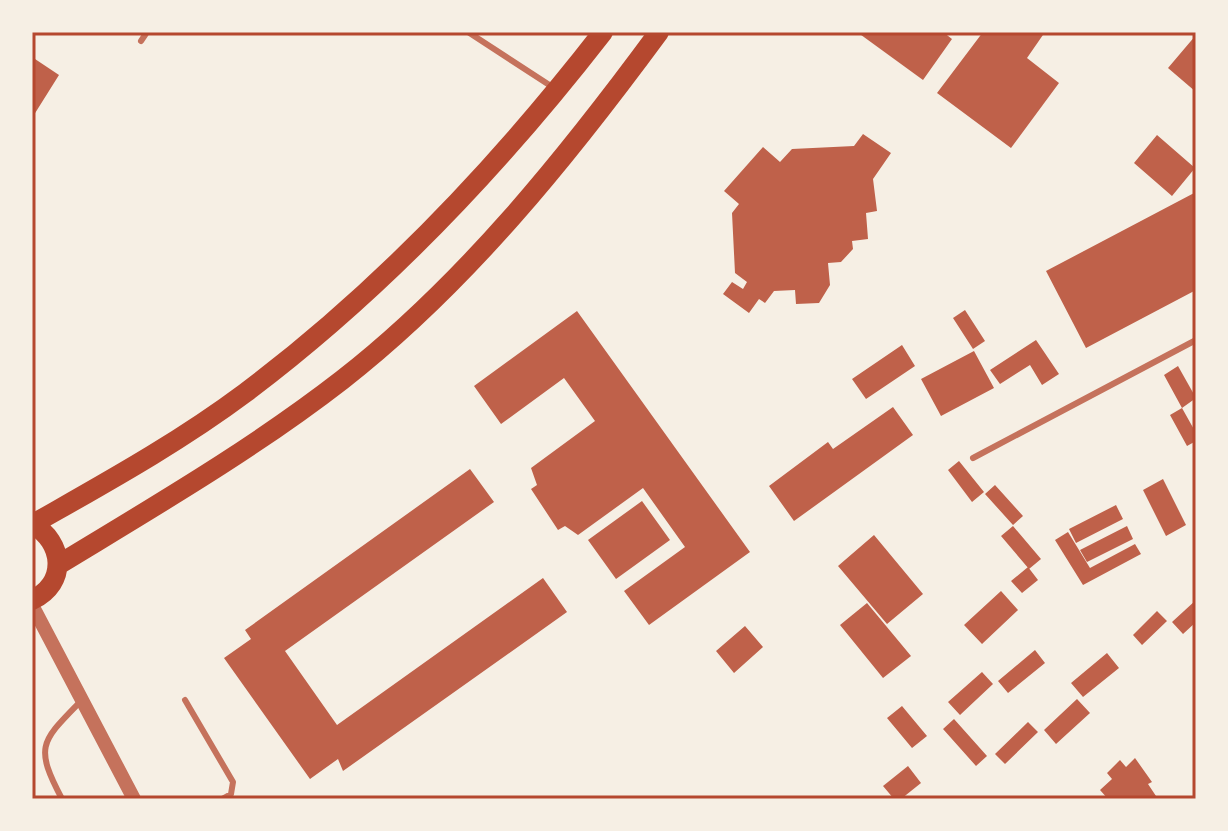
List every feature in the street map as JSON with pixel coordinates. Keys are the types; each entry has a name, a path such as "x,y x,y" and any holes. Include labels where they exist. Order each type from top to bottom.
{"main road":[{"path":"32,602 50,587 58,565 52,540 32,524 166,448 304,347 459,202 603,32"},
{"path":"58,565 251,445 344,379 433,298 536,186 659,32"}],"street":[{"path":"32,602 134,799"}],"lane":[{"path":"141,41 147,32"},
{"path":"468,32 557,90"},
{"path":"973,458 1196,340"},
{"path":"185,700 233,782 231,794 222,799"},
{"path":"62,799 45,766 43,746 46,736 81,701"}],"building":[{"path":"857,32 943,32 952,39 923,80"},
{"path":"983,32 1045,32 1027,58 1059,83 1011,148 937,93"},
{"path":"1196,35 1196,92 1168,68"},
{"path":"32,57 59,75 32,118"},
{"path":"863,134 891,153 873,179 877,211 866,213 868,239 852,241 853,249 841,262 828,263 830,285 819,303 796,304 795,290 774,291 765,303 759,299 749,313 723,294 732,282 743,289 747,282 735,273 732,213 739,204 724,191 763,147 780,162 792,149 854,146"},
{"path":"1157,135 1195,168 1172,196 1134,163"},
{"path":"1196,192 1196,290 1086,348 1046,271"},
{"path":"965,310 985,341 973,349 953,318"},
{"path":"577,311 750,552 649,625 624,591 685,547 643,488 578,535 565,526 558,530 531,489 537,485 531,468 595,421 564,378 501,424 474,386"},
{"path":"1036,340 1059,374 1042,385 1030,365 1000,384 990,370"},
{"path":"902,345 915,366 866,399 852,379"},
{"path":"974,351 994,388 941,416 921,379"},
{"path":"1178,366 1196,398 1182,408 1164,375"},
{"path":"893,407 913,435 794,521 769,486 828,442 833,449"},
{"path":"1182,408 1196,433 1196,441 1187,446 1170,415"},
{"path":"959,461 984,492 972,502 948,470"},
{"path":"470,469 494,502 285,651 337,725 543,578 567,612 343,771 338,759 310,779 224,658 251,639 245,630"},
{"path":"1163,479 1186,525 1166,536 1143,490"},
{"path":"995,485 1023,516 1013,525 985,494"},
{"path":"642,501 670,540 616,579 588,540"},
{"path":"1116,505 1123,519 1076,543 1069,529"},
{"path":"1013,526 1041,559 1029,569 1001,536"},
{"path":"1127,526 1133,539 1087,562 1080,550"},
{"path":"1068,532 1090,568 1135,544 1141,554 1083,585 1055,540"},
{"path":"874,535 923,594 887,624 838,566"},
{"path":"1028,567 1038,580 1022,593 1011,581"},
{"path":"1001,591 1018,610 982,644 964,625"},
{"path":"1196,600 1196,622 1183,634 1172,622"},
{"path":"867,603 911,656 883,678 840,625"},
{"path":"1157,611 1167,621 1142,645 1133,635"},
{"path":"745,626 763,647 734,673 716,651"},
{"path":"1035,650 1045,663 1008,693 998,681"},
{"path":"1107,653 1119,668 1083,697 1071,683"},
{"path":"982,672 993,684 960,715 948,702"},
{"path":"1077,699 1090,713 1056,744 1044,730"},
{"path":"902,706 927,736 912,748 887,718"},
{"path":"954,719 987,756 976,766 943,729"},
{"path":"1028,722 1038,732 1005,764 995,754"},
{"path":"1135,758 1152,782 1148,784 1158,799 1108,799 1100,790 1112,779 1107,773 1120,760 1126,767"},
{"path":"908,766 921,783 901,799 894,799 883,786"}]}
